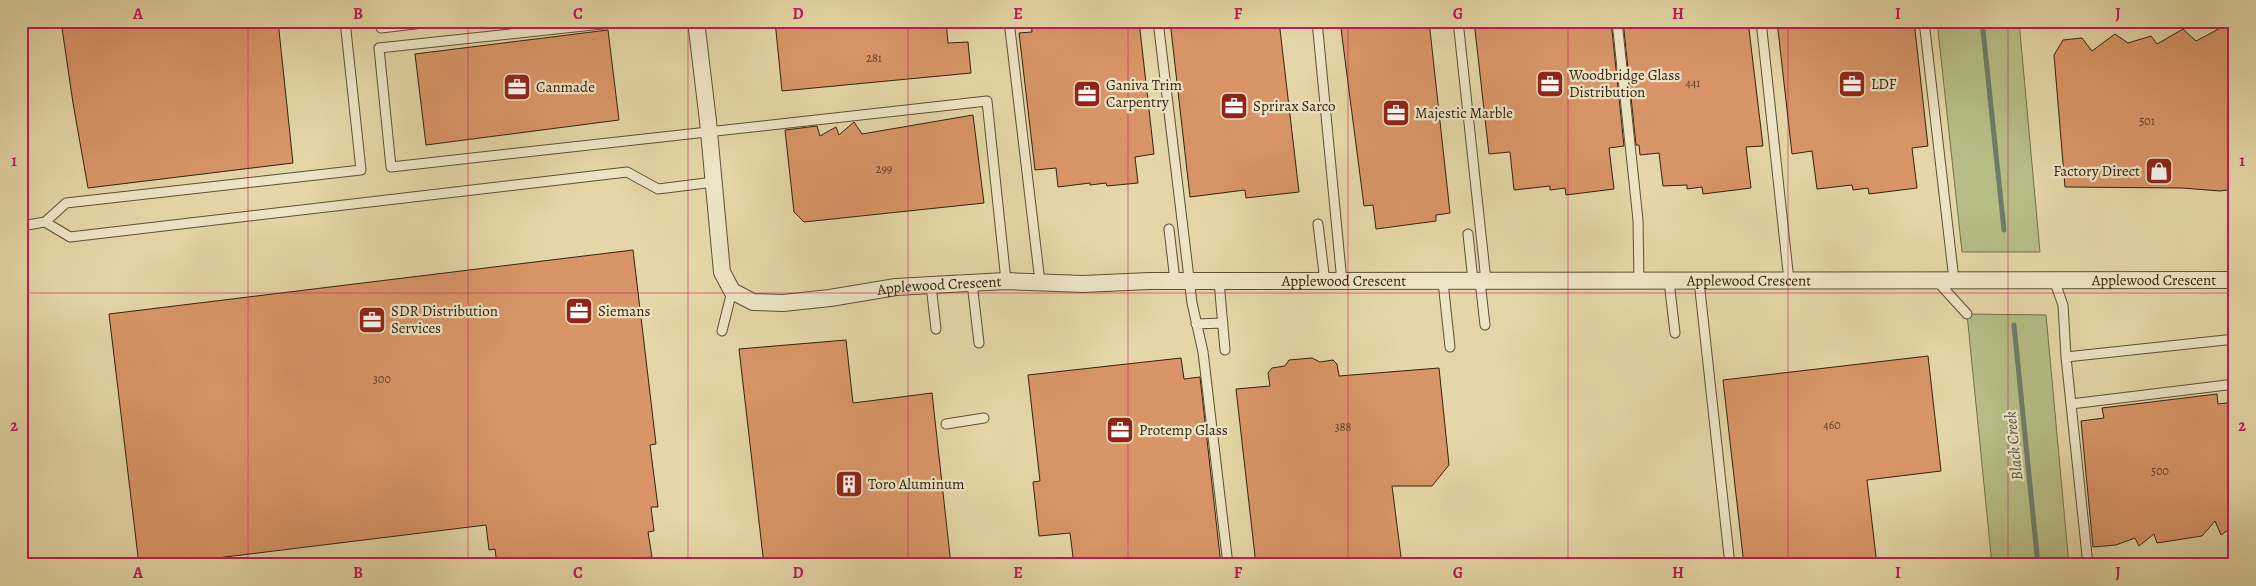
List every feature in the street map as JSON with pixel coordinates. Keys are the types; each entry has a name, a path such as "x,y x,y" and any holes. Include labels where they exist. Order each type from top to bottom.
{"street":[{"path":"696,21 709,131 722,272 732,291"},
{"name":"Applewood Crescent","path":"732,291 753,302 783,303 830,298 896,287 1006,281 1083,284 1182,281 2054,280 2234,282"}],"lane":[{"path":"21,226 45,222 66,203 361,170 345,21"},
{"path":"380,21 381,28 440,21"},
{"path":"630,21 378,48 391,167 987,101 1006,281"},
{"path":"1009,21 1040,282"},
{"path":"1158,21 1182,281"},
{"path":"1317,21 1342,282"},
{"path":"1458,21 1485,325"},
{"path":"1616,21 1638,220 1639,281"},
{"path":"1761,21 1789,281"},
{"path":"1924,21 1954,280"},
{"path":"45,222 70,237 626,172 658,189 714,182"},
{"path":"1318,224 1325,282"},
{"path":"1169,230 1203,352 1228,565"},
{"path":"1468,234 1480,281"},
{"path":"2054,280 2063,305 2066,357 2088,565"},
{"path":"1219,281 1225,350"},
{"path":"1669,281 1674,333"},
{"path":"1699,281 1730,565"},
{"path":"1937,281 1967,314"},
{"path":"972,282 979,343"},
{"path":"1442,282 1450,347"},
{"path":"931,285 936,329"},
{"path":"722,331 732,291"},
{"path":"1196,324 1223,323"},
{"path":"2066,357 2235,339"},
{"path":"2071,404 2235,384"},
{"path":"946,424 984,418"}],"green space":[{"path":"1937,21 2019,21 2040,252 1962,252"},
{"path":"1967,314 2046,315 2069,565 1992,565"}],"building":[{"path":"61,21 278,21 293,163 88,188"},
{"path":"775,21 946,21 948,43 968,42 971,73 782,91"},
{"name":"Ganiva Trim Carpentry","path":"1031,21 1139,21 1154,154 1135,157 1138,183 1107,186 1106,183 1090,185 1090,183 1058,187 1056,168 1035,170 1019,33 1032,32"},
{"name":"Sprirax Sarco","path":"1170,21 1279,21 1299,192 1246,198 1245,190 1190,197"},
{"name":"Majestic Marble","path":"1340,21 1429,21 1450,213 1436,215 1436,221 1376,229 1373,205 1364,206"},
{"name":"Woodbridge Glass Distribution","path":"1474,21 1611,21 1624,146 1609,148 1614,189 1566,195 1565,188 1550,190 1550,186 1514,190 1510,152 1489,154"},
{"path":"1623,21 1748,21 1763,146 1746,147 1751,188 1703,194 1702,187 1687,189 1687,185 1663,186 1659,153 1640,155 1639,145 1636,145"},
{"name":"LDF","path":"1777,21 1914,21 1928,146 1912,148 1917,188 1869,194 1868,188 1853,190 1852,185 1817,189 1812,151 1792,154"},
{"path":"2226,25 2231,34 2235,33 2235,189 2220,191 2182,188 2065,187 2054,55 2063,40 2082,38 2092,51 2115,34 2128,43 2151,36 2157,44 2183,29 2196,41"},
{"name":"Canmade","path":"608,30 619,120 426,145 415,54"},
{"path":"973,115 984,203 804,222 794,212 785,130 817,126 820,136 836,127 839,135 854,122 862,134"},
{"path":"633,250 656,444 650,445 658,507 651,507 654,531 648,532 652,557 588,565 497,565 495,549 489,550 486,525 160,565 139,565 109,314"},
{"name":"Toro Aluminum","path":"846,340 853,403 932,393 951,565 764,565 739,349"},
{"path":"1928,356 1941,471 1867,480 1877,565 1744,565 1723,380"},
{"name":"Protemp Glass","path":"1181,358 1184,379 1200,377 1221,565 1074,565 1070,533 1039,536 1033,482 1040,481 1028,375"},
{"path":"1312,358 1320,362 1333,360 1337,364 1339,376 1439,368 1449,465 1432,486 1392,486 1402,565 1256,565 1236,389 1270,386 1268,373 1272,368 1285,366 1289,360"},
{"path":"2217,394 2218,404 2235,402 2235,525 2221,535 2215,521 2202,536 2157,543 2154,534 2139,546 2135,538 2116,545 2093,547 2081,421 2104,418 2102,408"}],"waterway":[{"name":"Black Creek","path":"1982,21 2004,230"},
{"name":"Black Creek","path":"2014,325 2038,565"}],"place":[{"name":"Woodbridge Glass Distribution","path":"1550,84"},
{"name":"LDF","path":"1852,84"},
{"name":"Canmade","path":"517,87"},
{"name":"Ganiva Trim Carpentry","path":"1087,94"},
{"name":"Sprirax Sarco","path":"1234,106"},
{"name":"Majestic Marble","path":"1396,113"},
{"name":"Factory Direct","path":"2159,171"},
{"name":"Siemans","path":"579,311"},
{"name":"SDR Distribution Services","path":"372,320"},
{"name":"Protemp Glass","path":"1120,430"},
{"name":"Toro Aluminum","path":"849,484"}]}
